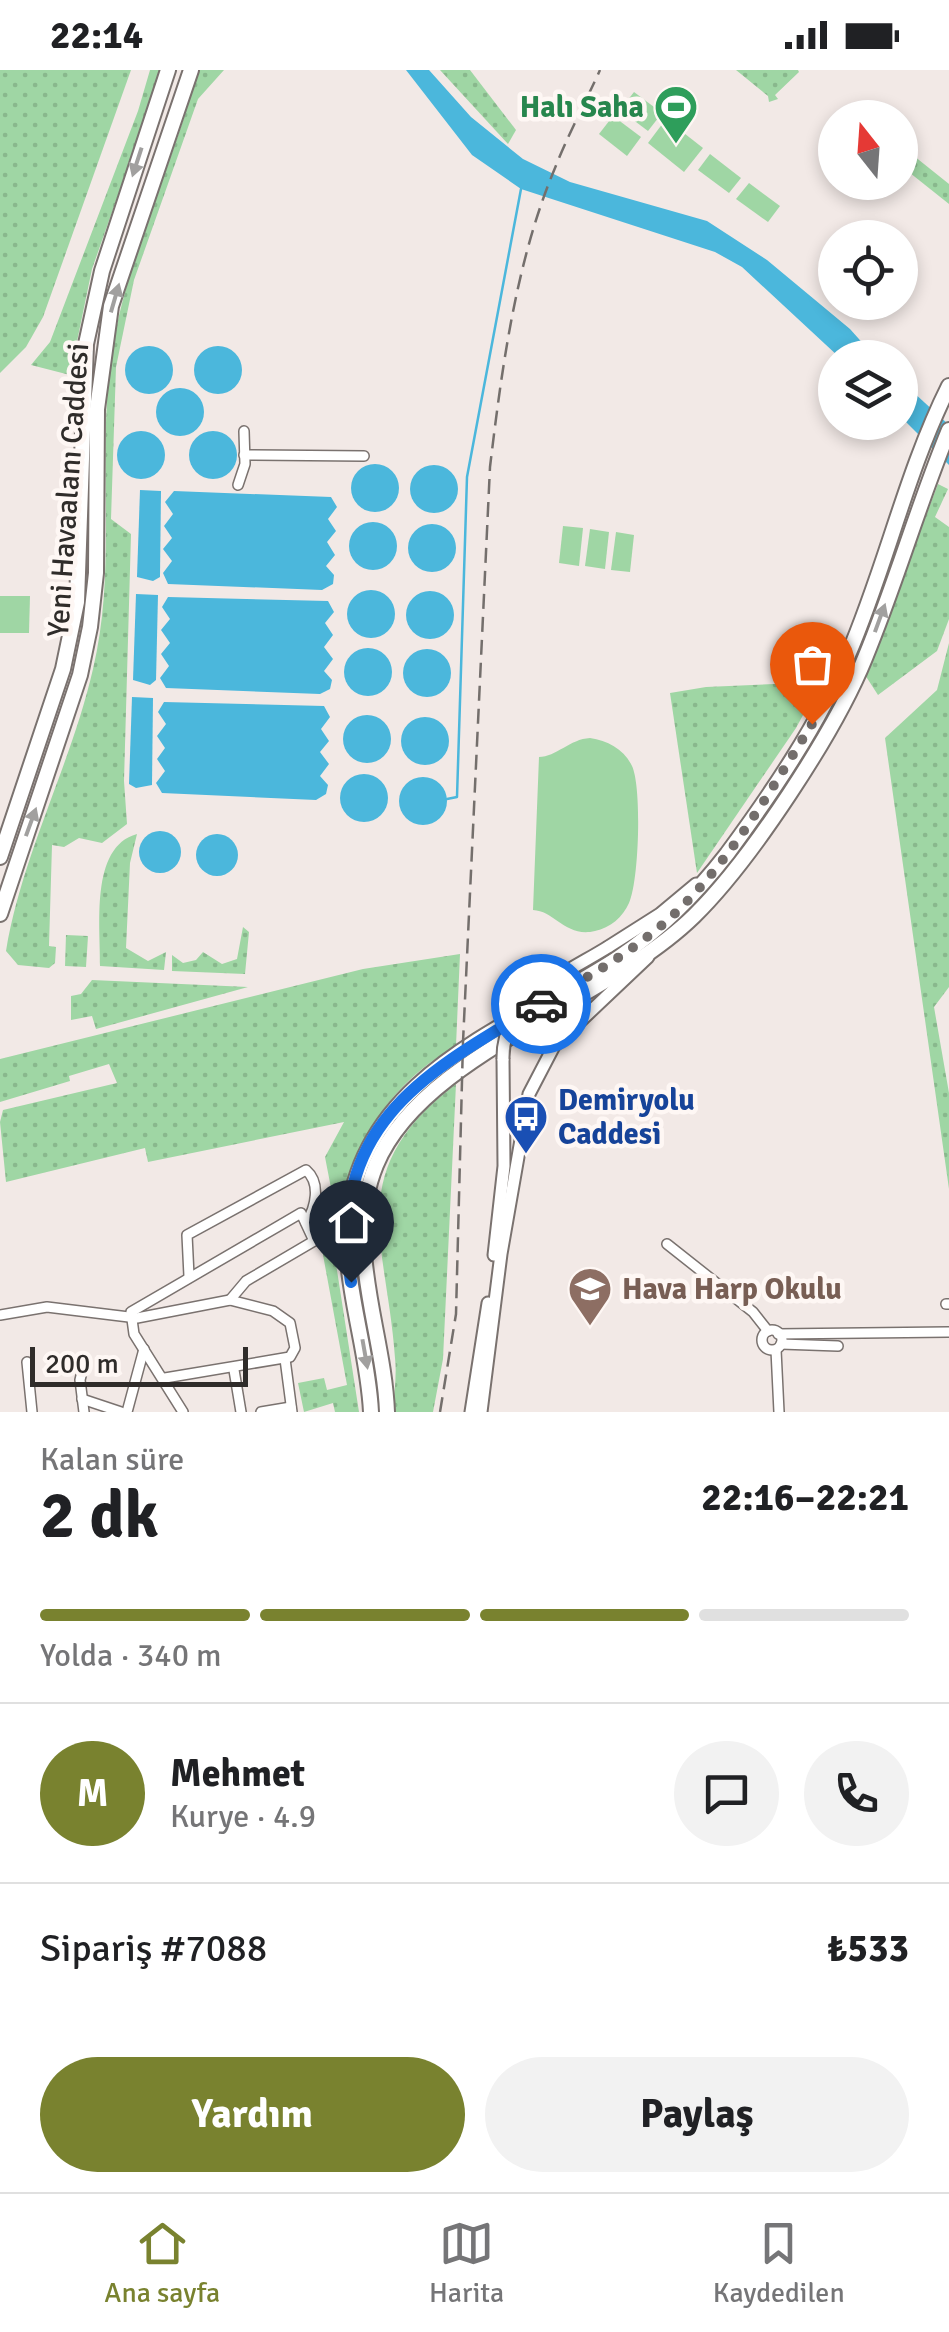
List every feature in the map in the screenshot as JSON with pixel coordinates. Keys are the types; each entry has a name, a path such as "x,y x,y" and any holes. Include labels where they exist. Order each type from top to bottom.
{"main road":[{"name":"Yeni Havaalanı Caddesi","path":"0,857 64,664 79,566 86,344 108,254 168,70"},
{"name":"Yeni Havaalanı Caddesi","path":"0,914 81,670 96,573 98,409 112,306 191,70"},
{"path":"371,1412 347,1241 354,1184 382,1124 404,1096 434,1069 632,948 671,917 712,873 793,754 835,683 949,386"},
{"path":"480,1412 524,1115 541,1066 575,1022 696,914 733,871 844,704 866,657 949,430"},
{"path":"64,664 81,670"},
{"path":"471,1412 504,1166 503,1059 508,1027 520,1006 712,873"},
{"path":"387,1412 383,1360 362,1244 368,1188 391,1136 410,1110 444,1081 650,955"}],"street":[{"path":"238,485 244,431"},
{"path":"244,455 364,456"},
{"path":"188,1276 187,1235 306,1170 314,1179 316,1198 306,1223"},
{"path":"129,1318 140,1304 300,1213 314,1238 309,1246 246,1281 230,1300"},
{"path":"667,1244 752,1312 776,1340 779,1412"},
{"path":"0,1314 46,1307 129,1318 230,1300 286,1318 294,1348 285,1359 165,1378"},
{"path":"129,1318 183,1412"},
{"path":"776,1340 948,1332"},
{"path":"776,1340 838,1346"},
{"path":"82,1399 124,1412 144,1349"},
{"path":"84,1359 84,1412"},
{"path":"261,1412 292,1410 285,1359"},
{"path":"27,1362 32,1412"},
{"path":"234,1370 241,1412"}],"green space":[{"path":"0,70 131,70 43,317 26,347 0,373"},
{"path":"150,70 162,70 92,269 70,375 31,365 50,342"},
{"path":"198,70 224,70 198,99 134,280 116,367 111,519 131,534 124,781 127,824 102,843 79,838 64,847 52,845 49,946 56,947 55,963 49,968 18,965 6,951 13,915 84,705 100,630 106,551 108,392 119,316"},
{"path":"440,70 470,70 516,130 508,144"},
{"path":"736,70 799,72 775,95 778,99 769,102 768,96"},
{"path":"634,92 662,113 648,131 620,110"},
{"path":"613,116 641,137 627,156 599,134"},
{"name":"Halı Saha","path":"666,119 703,148 684,172 648,143"},
{"path":"710,154 741,178 729,193 698,170"},
{"path":"918,159 949,184 949,204 918,179"},
{"path":"749,183 780,206 768,222 736,199"},
{"path":"938,484 948,489 935,517 949,527 949,619 937,651 878,695 865,675"},
{"path":"563,526 583,528 579,566 559,563"},
{"path":"590,529 609,532 605,569 585,566"},
{"path":"616,532 634,535 630,572 611,570"},
{"path":"0,596 30,596 29,633 0,633"},
{"path":"949,643 949,987 934,1007 949,1093 949,1189 885,738 937,690"},
{"path":"821,682 796,728 697,873 670,693 706,687"},
{"path":"590,738 615,747 632,766 638,834 635,876 626,908 611,925 585,932 533,910 539,757"},
{"path":"137,834 130,863 126,948 148,961 166,952 164,970 100,966 99,911 104,871 122,842"},
{"path":"243,927 249,932 245,974 172,971 172,955 183,963 196,960 203,952 222,964 237,959"},
{"path":"66,935 88,936 86,967 65,966"},
{"path":"460,954 456,1046 406,1083 371,1129 350,1184 342,1245 325,1157 344,1122 148,1162 145,1148 6,1182 0,1122 3,1110 117,1083 109,1064 69,1076 70,1081 0,1102 0,1059 363,969"},
{"path":"92,980 248,987 96,1029 92,1016 71,1020 71,996 81,994"},
{"path":"456,1084 443,1359 433,1412 393,1412 396,1364 380,1243 379,1210 384,1178 397,1147 420,1116"},
{"path":"325,1193 359,1412 335,1412 333,1403 304,1412 298,1383 324,1378 327,1390 347,1385 316,1217"}],"water":[{"path":"406,70 429,70 471,117 523,159 570,182 707,221 767,260 818,302 818,320 839,320 860,340 821,340 742,267 715,252 521,189 472,155"},
{"path":"149,346 166,353 173,370 166,387 149,394 132,387 125,370 132,353"},
{"path":"218,346 235,353 242,370 235,387 218,394 201,387 194,370 201,353"},
{"path":"180,388 197,395 204,412 197,429 180,436 163,429 156,412 163,395"},
{"path":"918,397 949,425 949,465 918,434"},
{"path":"141,431 158,438 165,455 158,472 141,479 124,472 117,455 124,438"},
{"path":"213,431 230,438 237,455 230,472 213,479 196,472 189,455 196,438"},
{"path":"375,464 392,471 399,488 392,505 375,512 358,505 351,488 358,471"},
{"path":"434,465 451,472 458,489 451,506 434,513 417,506 410,489 417,472"},
{"path":"140,490 161,491 160,577 153,581 137,577"},
{"path":"174,491 331,497 337,507 328,519 336,531 327,542 335,555 326,566 334,575 333,584 322,590 168,584 163,573 172,561 163,549 172,538 164,526 173,514 165,502"},
{"path":"373,522 390,529 397,546 390,563 373,570 356,563 349,546 356,529"},
{"path":"432,524 449,531 456,548 449,565 432,572 415,565 408,548 415,531"},
{"path":"371,590 388,597 395,614 388,631 371,638 354,631 347,614 354,597"},
{"path":"430,591 447,598 454,615 447,632 430,639 413,632 406,615 413,598"},
{"path":"136,594 158,595 156,680 150,685 133,680"},
{"path":"168,597 328,601 334,612 325,623 333,635 324,647 333,659 324,671 332,680 330,689 320,694 166,688 160,678 169,666 161,654 170,643 161,630 170,619 162,607"},
{"path":"368,648 385,655 392,672 385,689 368,696 351,689 344,672 351,655"},
{"path":"427,649 444,656 451,673 444,690 427,697 410,690 403,673 410,656"},
{"path":"132,697 153,698 152,785 136,788 129,784"},
{"path":"164,702 324,706 330,717 321,729 329,741 320,752 329,764 320,776 328,785 326,794 316,800 162,793 156,783 165,771 157,759 165,748 157,736 166,724 158,712"},
{"path":"367,715 384,722 391,739 384,756 367,763 350,756 343,739 350,722"},
{"path":"425,717 442,724 449,741 442,758 425,765 408,758 401,741 408,724"},
{"path":"364,774 381,781 388,798 381,815 364,822 347,815 340,798 347,781"},
{"path":"423,777 440,784 447,801 440,818 423,825 406,818 399,801 406,784"},
{"path":"160,831 175,837 181,852 175,867 160,873 145,867 139,852 145,837"},
{"path":"217,834 232,840 238,855 232,870 217,876 202,870 196,855 202,840"}],"waterway":[{"path":"447,799 457,797 467,477 521,189"}],"railway":[{"path":"440,1412 456,1314 463,1042 490,467 506,353 530,240 560,156 600,70"}],"way so far":[{"path":"541,1004 617,959 684,904 734,844 812,724"}],"place":[{"name":"Halı Saha","path":"676,145"},
{"name":"Demiryolu Caddesi","path":"526,1155"},
{"name":"Hava Harp Okulu","path":"590,1327"}],"route":[{"path":"351,1282 347,1241 354,1184 370,1143 392,1109 434,1069 541,1004"}]}
